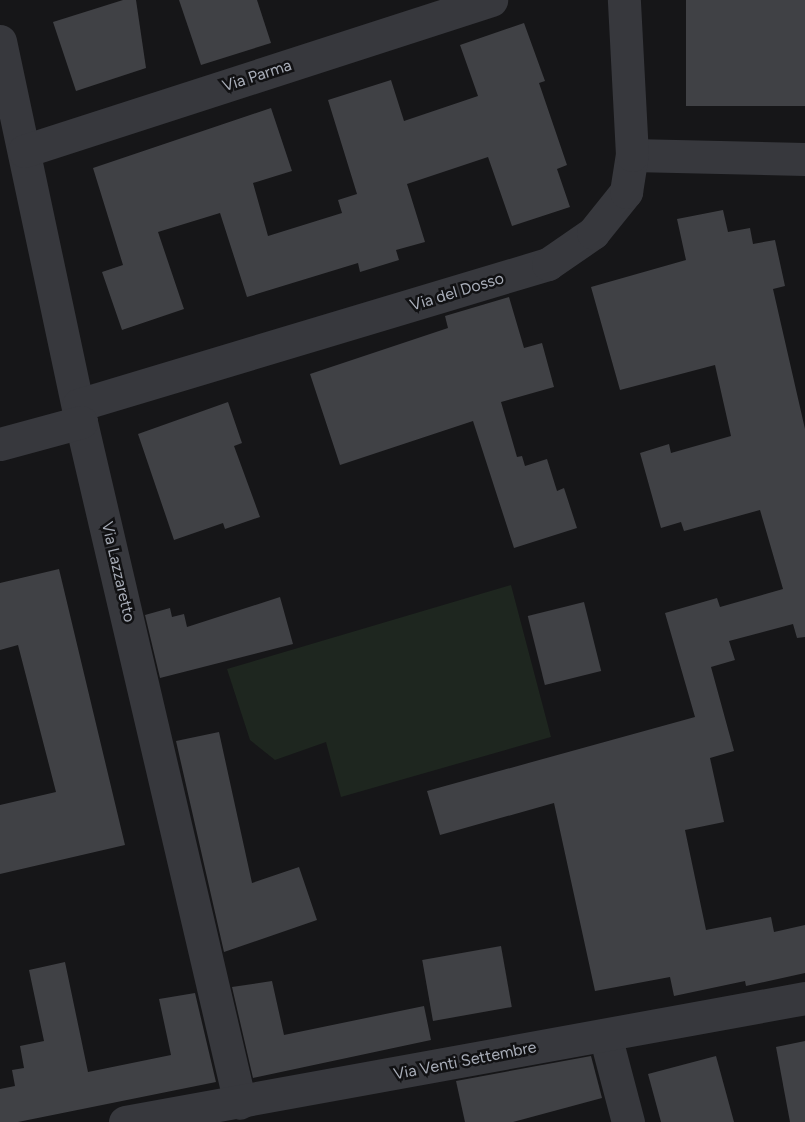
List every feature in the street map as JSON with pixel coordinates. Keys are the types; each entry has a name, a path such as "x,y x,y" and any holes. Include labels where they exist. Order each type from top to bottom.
{"street":[{"name":"Via Parma","path":"24,151 491,0"},
{"name":"Via del Dosso","path":"0,444 80,414 548,264 593,233 626,192 632,155 624,0"},
{"name":"Via Lazzaretto","path":"0,41 80,414 240,1103"},
{"path":"632,155 805,159"},
{"name":"Via Venti Settembre","path":"126,1122 805,998"},
{"path":"605,1035 628,1122"}],"shaded area":[{"path":"511,585 551,737 341,797 326,742 275,760 250,740 227,669"}],"building":[{"path":"123,0 136,0 146,68 76,91 53,22"},
{"path":"179,0 257,0 271,43 201,65"},
{"path":"686,0 805,0 805,106 686,106"},
{"path":"524,23 545,81 539,83 567,165 557,169 570,207 512,226 488,157 407,184 425,242 396,250 399,260 360,272 358,263 247,297 220,213 158,232 184,309 122,330 102,272 123,265 93,168 271,108 292,171 253,183 268,236 342,213 338,200 357,194 328,100 391,80 404,121 478,96 460,45"},
{"path":"723,210 728,232 750,228 753,244 775,240 785,286 773,289 805,429 805,637 797,638 793,624 729,641 735,660 711,667 734,751 710,758 724,822 685,830 706,930 771,917 774,932 805,925 805,973 746,986 745,981 674,996 670,977 595,991 554,803 440,835 427,791 695,717 665,613 717,598 720,607 783,589 760,510 684,531 681,522 661,528 640,453 669,444 671,453 731,436 715,365 620,390 591,287 686,260 677,219"},
{"path":"509,297 524,348 542,343 554,387 501,402 517,457 522,456 525,466 547,459 557,491 564,488 577,528 514,548 473,421 340,465 310,374 448,328 445,316"},
{"path":"228,402 242,443 234,446 260,517 225,529 223,523 174,540 138,434"},
{"path":"59,569 125,845 0,874 0,805 56,792 18,645 0,650 0,583"},
{"path":"280,597 293,644 160,678 145,615 170,608 172,617 184,614 187,627"},
{"path":"584,602 601,671 545,685 528,616"},
{"path":"219,732 252,883 299,867 317,920 224,952 176,741"},
{"path":"501,946 512,1007 433,1021 422,960"},
{"path":"65,962 88,1072 171,1055 159,999 195,993 216,1082 18,1122 0,1122 0,1089 15,1086 12,1070 24,1068 20,1046 44,1041 29,970"},
{"path":"272,981 284,1035 424,1006 431,1040 253,1078 232,987"},
{"path":"805,1041 805,1122 790,1122 776,1047"},
{"path":"591,1056 602,1098 513,1122 465,1122 456,1081"},
{"path":"716,1056 734,1122 661,1122 648,1074"}]}
